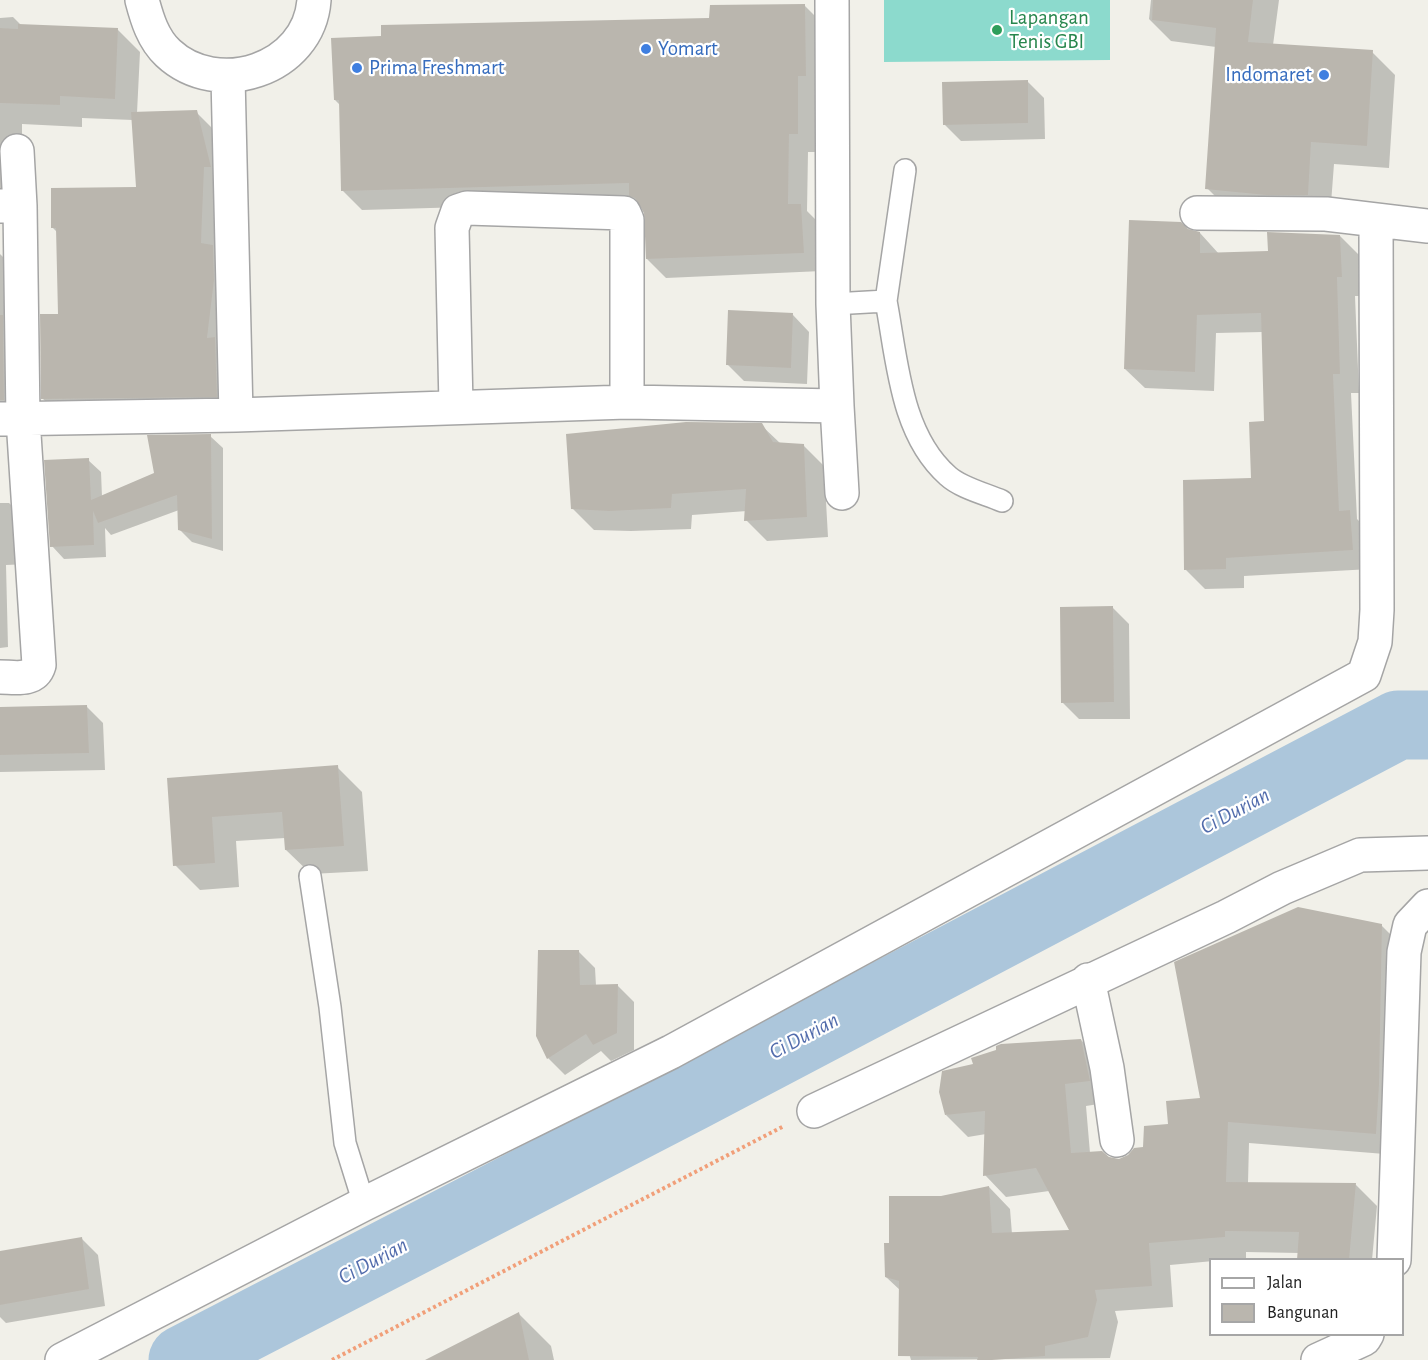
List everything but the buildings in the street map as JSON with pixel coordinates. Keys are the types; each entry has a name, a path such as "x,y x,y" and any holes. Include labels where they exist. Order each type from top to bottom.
{"street":[{"path":"142,0 148,26 168,53 195,70 228,77 256,73 282,59 301,38 313,11 314,0"},
{"path":"832,0 832,304 842,493"},
{"path":"228,77 236,415"},
{"path":"0,677 29,677 37,671 39,665 12,419 10,206 17,151"},
{"path":"456,406 452,228 458,211 467,208 624,213 627,220 627,402"},
{"path":"1197,213 1326,214 1428,226"},
{"path":"62,1360 364,1204 671,1052 1365,675 1375,642 1377,609 1376,221"},
{"path":"12,419 236,415 627,402 837,406"},
{"path":"814,1111 1226,917 1282,888 1360,855 1428,853"},
{"path":"1394,1258 1404,952 1410,925 1428,906"},
{"path":"1088,980 1107,1068 1117,1140"},
{"path":"1318,1360 1366,1336"}],"lane":[{"path":"905,170 886,301 905,406 932,458 949,477 1002,501"},
{"path":"832,304 886,301"},
{"path":"310,876 330,1007 345,1143 364,1204"}],"path":[{"path":"332,1360 814,1111"}],"shaded area":[{"name":"Lapangan Tenis GBI","path":"884,0 1110,0 1110,60 884,62"}],"waterway":[{"name":"Ci Durian","path":"183,1360 691,1097 1398,725 1428,725"}],"place":[{"name":"Lapangan Tenis GBI","path":"997,30"},
{"name":"Yomart","path":"646,49"},
{"name":"Prima Freshmart","path":"357,68"},
{"name":"Indomaret","path":"1324,75"}]}
